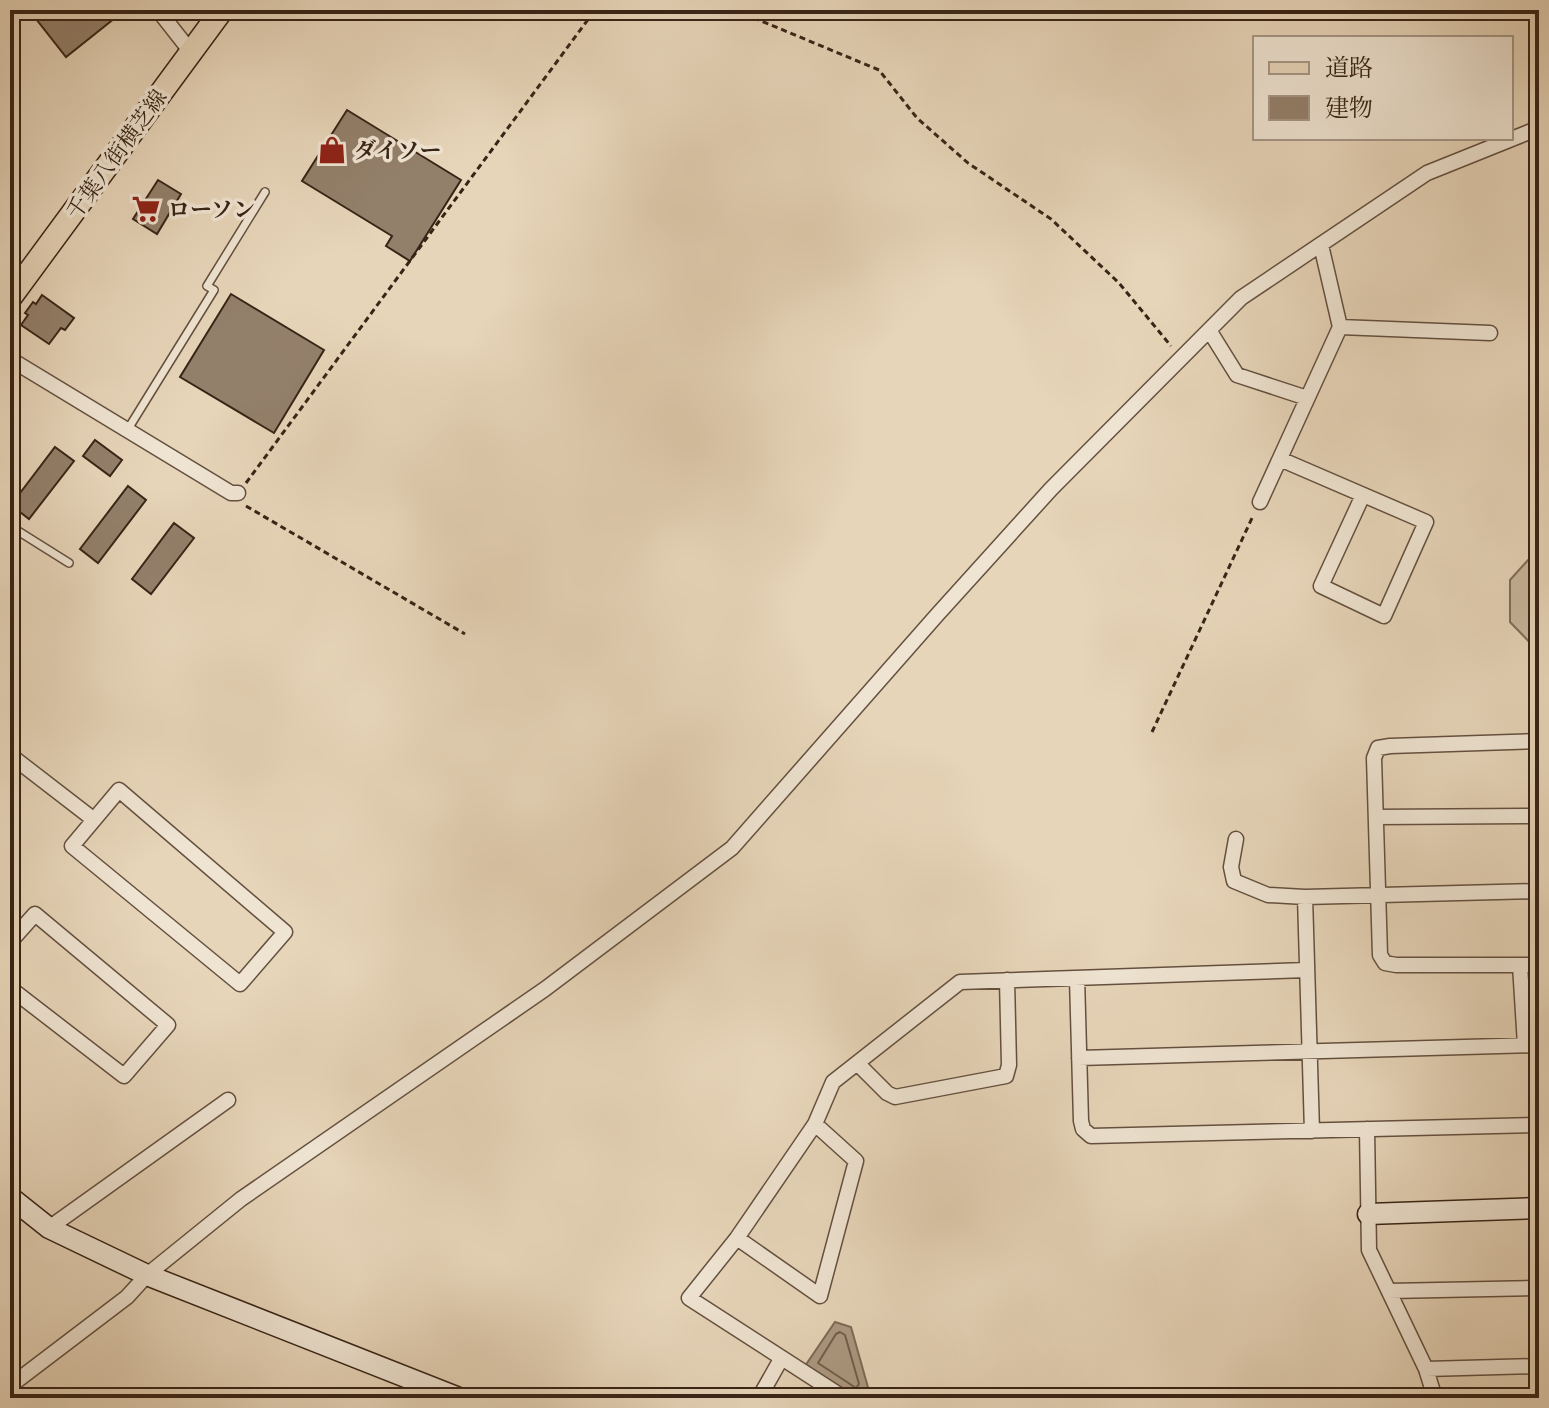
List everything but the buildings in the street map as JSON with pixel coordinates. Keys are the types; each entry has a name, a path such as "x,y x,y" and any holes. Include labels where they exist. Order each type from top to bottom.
{"main road":[{"name":"千葉八街横芝線","path":"10,298 222,10"}],"street":[{"path":"158,10 191,52"},
{"path":"1513,138 1539,128"},
{"path":"10,1386 127,1297 147,1275 241,1199 545,989 732,848 1051,489 1241,298 1427,173 1509,140"},
{"path":"1260,502 1340,327 1321,245"},
{"path":"1340,327 1490,333"},
{"path":"1209,330 1237,375 1307,398"},
{"path":"10,359 231,493 238,493"},
{"path":"1280,459 1426,522 1384,616 1321,586 1363,495"},
{"path":"1539,741 1378,748 1374,758 1380,955 1385,963 1539,965"},
{"path":"10,755 93,819"},
{"path":"119,790 285,932 240,984 72,846 93,819 119,790"},
{"path":"1376,817 1539,816"},
{"path":"1236,839 1231,867 1234,881 1268,895 1305,897 1539,891"},
{"path":"1305,897 1312,1131"},
{"path":"10,942 35,914 168,1025 124,1076 10,988"},
{"path":"1079,1058 1532,1045 1520,965"},
{"path":"844,1398 689,1298 737,1238 815,1124 833,1082 960,982 1307,970"},
{"path":"1077,978 1081,1121 1083,1129 1091,1136 1539,1125"},
{"path":"857,1063 895,1097 1006,1076 1009,1065 1007,980"},
{"path":"49,1228 228,1100"},
{"path":"737,1238 820,1296 856,1161 815,1124"},
{"path":"1367,1129 1369,1250 1426,1369 1435,1398"},
{"path":"10,1197 49,1228 147,1275 459,1398"},
{"path":"1368,1214 1539,1208"},
{"path":"1389,1291 1539,1288"},
{"path":"759,1398 781,1359"},
{"path":"1426,1369 1539,1366"}],"lane":[{"path":"127,430 214,290 207,286 265,192"},
{"path":"10,526 69,563"}],"path":[{"path":"465,634 248,508 238,493 595,10"},
{"path":"735,10 879,70 917,118 968,163 1051,219 1119,283 1181,358"},
{"path":"1152,732 1260,502"}],"shaded area":[{"path":"1539,548 1539,652 1510,622 1510,580"}],"water":[{"path":"835,1322 851,1327 871,1398 854,1398 805,1366"}],"place":[{"name":"ダイソー","path":"332,150"},
{"name":"ローソン","path":"146,209"}]}
